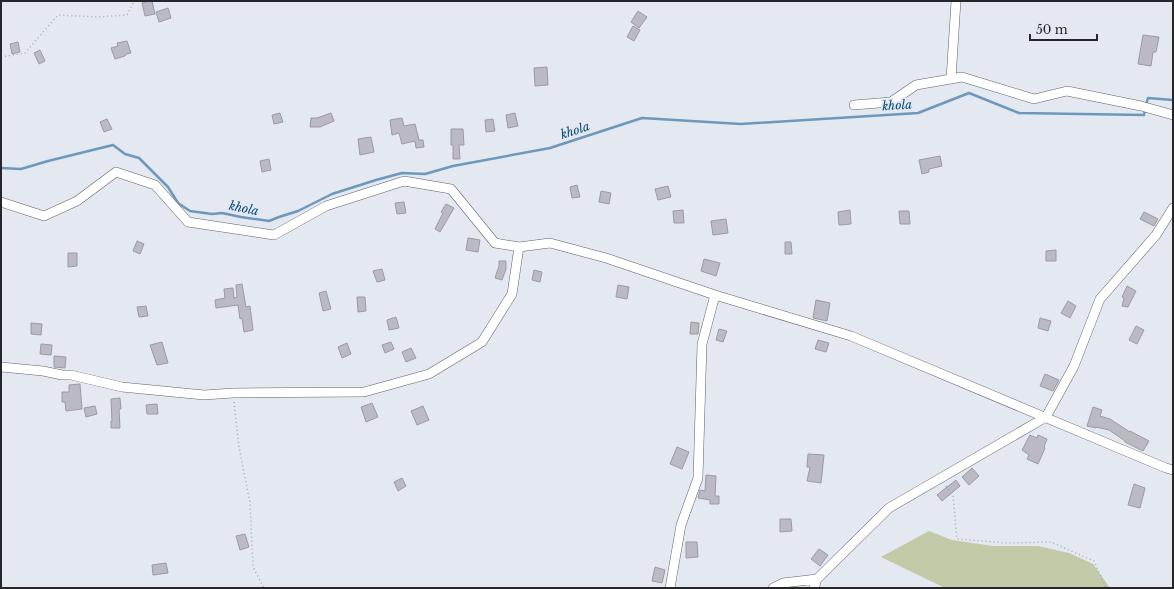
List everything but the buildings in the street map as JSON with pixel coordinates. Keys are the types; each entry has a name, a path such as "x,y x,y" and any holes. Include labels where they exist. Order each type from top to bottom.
{"street":[{"path":"951,79 956,1"},
{"path":"854,105 891,102 916,85 962,77 1034,98 1067,91 1146,107 1173,115"},
{"path":"1,202 44,216 76,201 116,172 155,186 188,222 274,235 326,206 404,181 451,189 495,243 519,247 550,243 606,258 715,295 851,336 1173,470"},
{"path":"773,588 783,583 816,584 889,508 1046,417 1074,366 1100,299 1156,235 1173,208"},
{"path":"1,367 71,375 130,387 204,395 233,392 364,392 429,374 482,342 512,294 519,247"},
{"path":"670,588 681,525 698,478 702,344 715,295"}],"path":[{"path":"1,57 25,53 58,15 98,17 127,15 134,1"},
{"path":"233,392 239,448 250,503 254,567 264,588"},
{"path":"941,477 953,496 957,539 1007,542 1051,542 1094,561 1106,588"}],"green space":[{"path":"929,531 952,540 993,546 1038,546 1069,553 1093,564 1110,588 945,588 881,557"}],"waterway":[{"name":"khola","path":"1,168 21,169 113,145 125,154 139,158 168,187 178,203 190,211 212,214 222,213 269,221 298,211 332,194 376,180 402,173 425,174 453,166 550,148 642,118 741,124 918,113 969,93 1019,113 1144,115 1145,110"},
{"name":"khola","path":"1146,105 1148,98 1173,100"}]}
